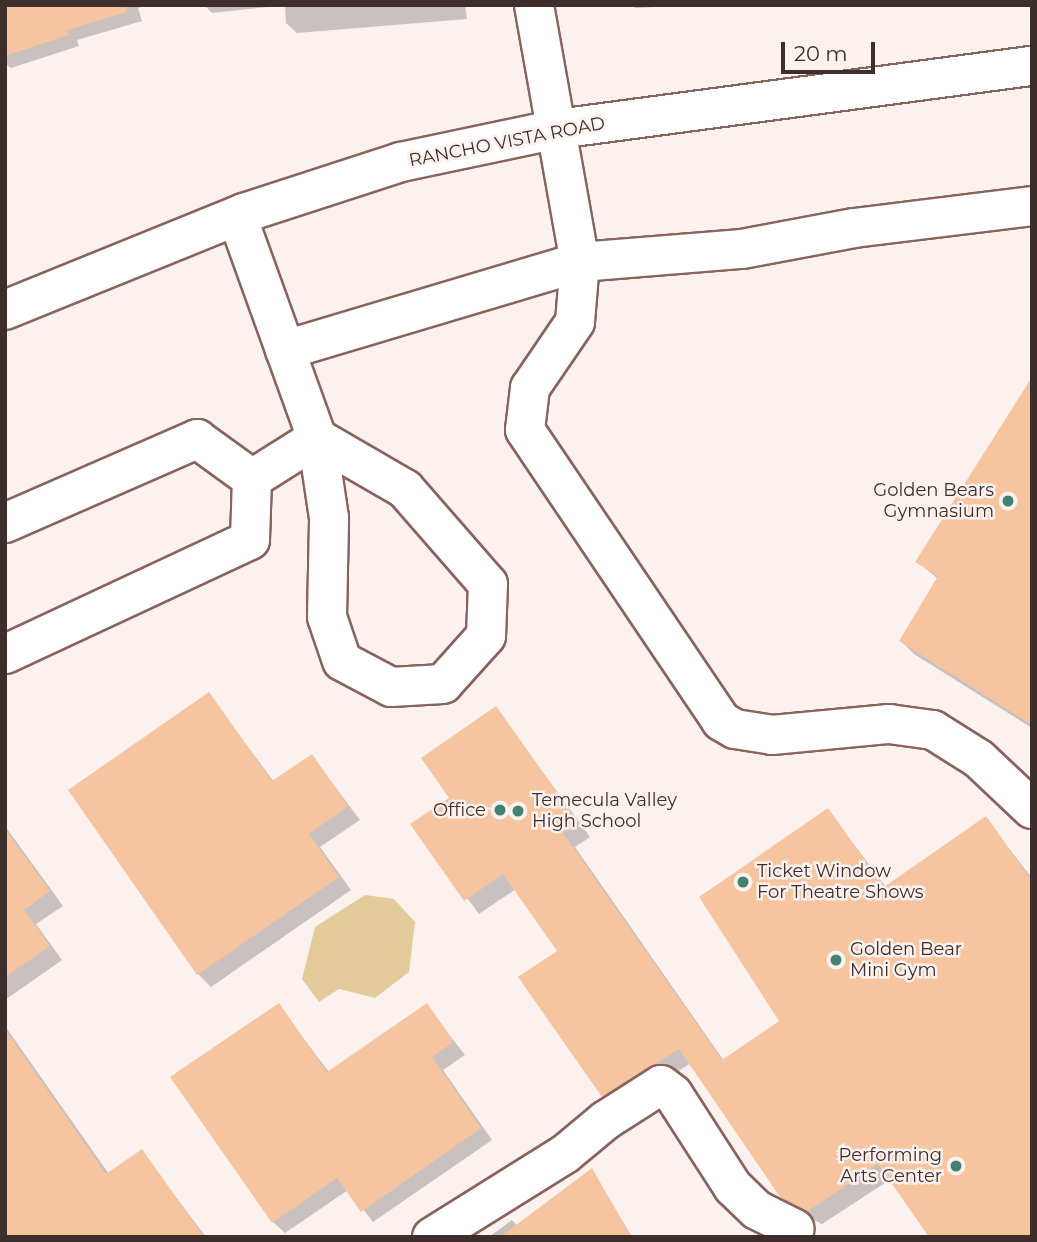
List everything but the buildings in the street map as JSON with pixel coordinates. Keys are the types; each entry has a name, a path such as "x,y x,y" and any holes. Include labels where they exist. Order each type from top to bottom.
{"main road":[{"path":"534,5 580,262 575,322 530,388 525,430 721,721 735,729 772,735 889,724 933,730 979,760 1032,808"},
{"name":"RANCHO VISTA ROAD","path":"5,310 237,216 401,162 558,129 1032,66"},
{"path":"285,350 580,262 742,249 854,228 1032,206"},
{"path":"237,216 317,438 329,518 327,617 342,661 391,687 443,684 486,636 488,584 405,489 317,438"},
{"path":"252,479 317,438"},
{"path":"5,523 197,439 252,479"},
{"path":"5,654 250,540 252,479"},
{"path":"432,1237 565,1154 606,1120 662,1085 673,1094 733,1187 757,1210 795,1229"}],"shaded area":[{"path":"365,895 394,899 415,922 409,972 375,998 339,989 319,1002 302,979 315,927"}],"place":[{"name":"Golden Bears Gymnasium","path":"1008,501"},
{"name":"Office","path":"500,810"},
{"name":"Temecula Valley High School","path":"518,811"},
{"name":"Ticket Window For Theatre Shows","path":"743,882"},
{"name":"Golden Bear Mini Gym","path":"836,960"},
{"name":"Performing Arts Center","path":"956,1166"}]}
